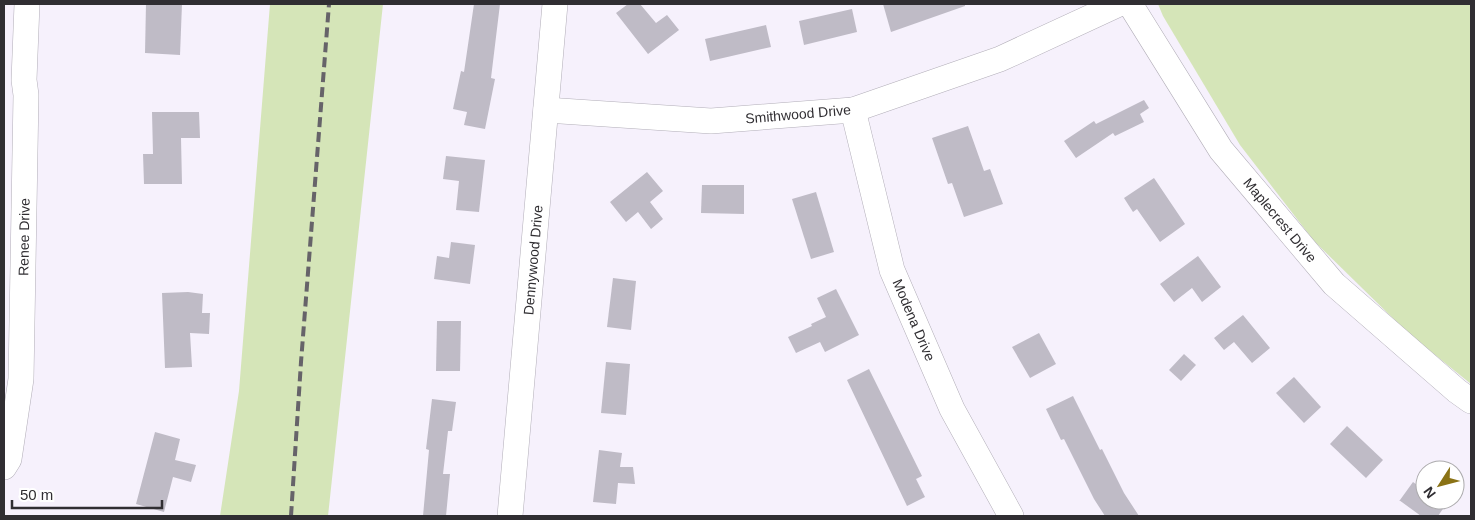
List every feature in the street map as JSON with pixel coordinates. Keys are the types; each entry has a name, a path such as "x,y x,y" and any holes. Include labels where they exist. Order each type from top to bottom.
{"street":[{"name":"Renee Drive","path":"4,467 10,459 21,379 26,95 24,80 27,4"},
{"name":"Dennywood Drive","path":"510,516 555,4"},
{"name":"Smithwood Drive","path":"546,110 711,121 853,110 1000,59 1119,4"},
{"name":"Maplecrest Drive","path":"1130,4 1221,150 1334,284 1457,392 1471,401"},
{"name":"Modena Drive","path":"853,110 892,270 952,409 1010,516"}],"green space":[{"path":"270,4 383,4 328,516 220,516 239,391"},
{"path":"1158,4 1471,4 1471,384 1408,333 1314,241 1240,145 1163,16"}],"building":[{"path":"146,4 182,4 180,55 145,53"},
{"path":"474,4 500,4 491,78 495,79 485,129 464,125 467,112 453,109 461,71 464,72"},
{"path":"628,4 640,4 656,23 667,15 679,30 648,54 616,13"},
{"path":"883,4 965,4 965,6 891,32"},
{"path":"852,9 857,32 804,45 799,21"},
{"path":"766,25 771,47 710,61 705,39"},
{"path":"1144,100 1149,108 1140,114 1144,122 1115,136 1113,133 1076,158 1064,141 1094,121 1096,124"},
{"path":"152,112 199,112 200,138 181,138 182,184 144,184 143,154 153,154"},
{"path":"968,126 984,171 990,169 1003,204 964,217 952,183 948,184 932,138"},
{"path":"446,156 485,160 479,212 456,210 459,181 443,179"},
{"path":"647,172 663,191 650,202 663,219 651,229 638,212 626,222 610,202"},
{"path":"1154,178 1185,224 1160,242 1137,209 1133,212 1124,198"},
{"path":"702,185 744,185 744,214 701,213"},
{"path":"816,192 834,252 811,259 792,199"},
{"path":"451,242 475,245 470,284 434,279 437,256 449,258"},
{"path":"1198,256 1221,287 1202,302 1192,288 1174,302 1160,284"},
{"path":"613,278 636,281 631,330 607,327"},
{"path":"836,289 859,335 825,352 820,342 796,353 788,337 826,317 817,298"},
{"path":"188,292 203,294 202,313 210,313 209,334 190,333 192,367 165,368 162,293"},
{"path":"1243,315 1270,348 1252,363 1234,342 1224,350 1214,338"},
{"path":"437,321 461,321 460,371 436,371"},
{"path":"1039,333 1056,364 1030,378 1012,347"},
{"path":"1184,354 1196,365 1181,381 1169,370"},
{"path":"606,362 630,364 626,415 601,413"},
{"path":"869,369 922,476 916,479 925,497 907,506 847,380"},
{"path":"1294,377 1321,407 1304,423 1276,393"},
{"path":"1073,396 1100,450 1102,449 1124,493 1139,516 1105,516 1094,499 1064,439 1061,440 1046,409"},
{"path":"432,399 456,402 452,431 448,431 443,474 450,474 446,516 423,516 429,450 426,449"},
{"path":"1347,426 1383,460 1366,478 1330,444"},
{"path":"155,432 180,439 175,460 196,465 191,482 173,477 164,512 136,504"},
{"path":"599,450 622,453 620,467 633,467 635,484 618,483 616,504 593,502"},
{"path":"1413,482 1415,484 1415,510 1442,510 1438,516 1421,516 1400,500"}],"railway":[{"path":"291,516 329,4"}]}
